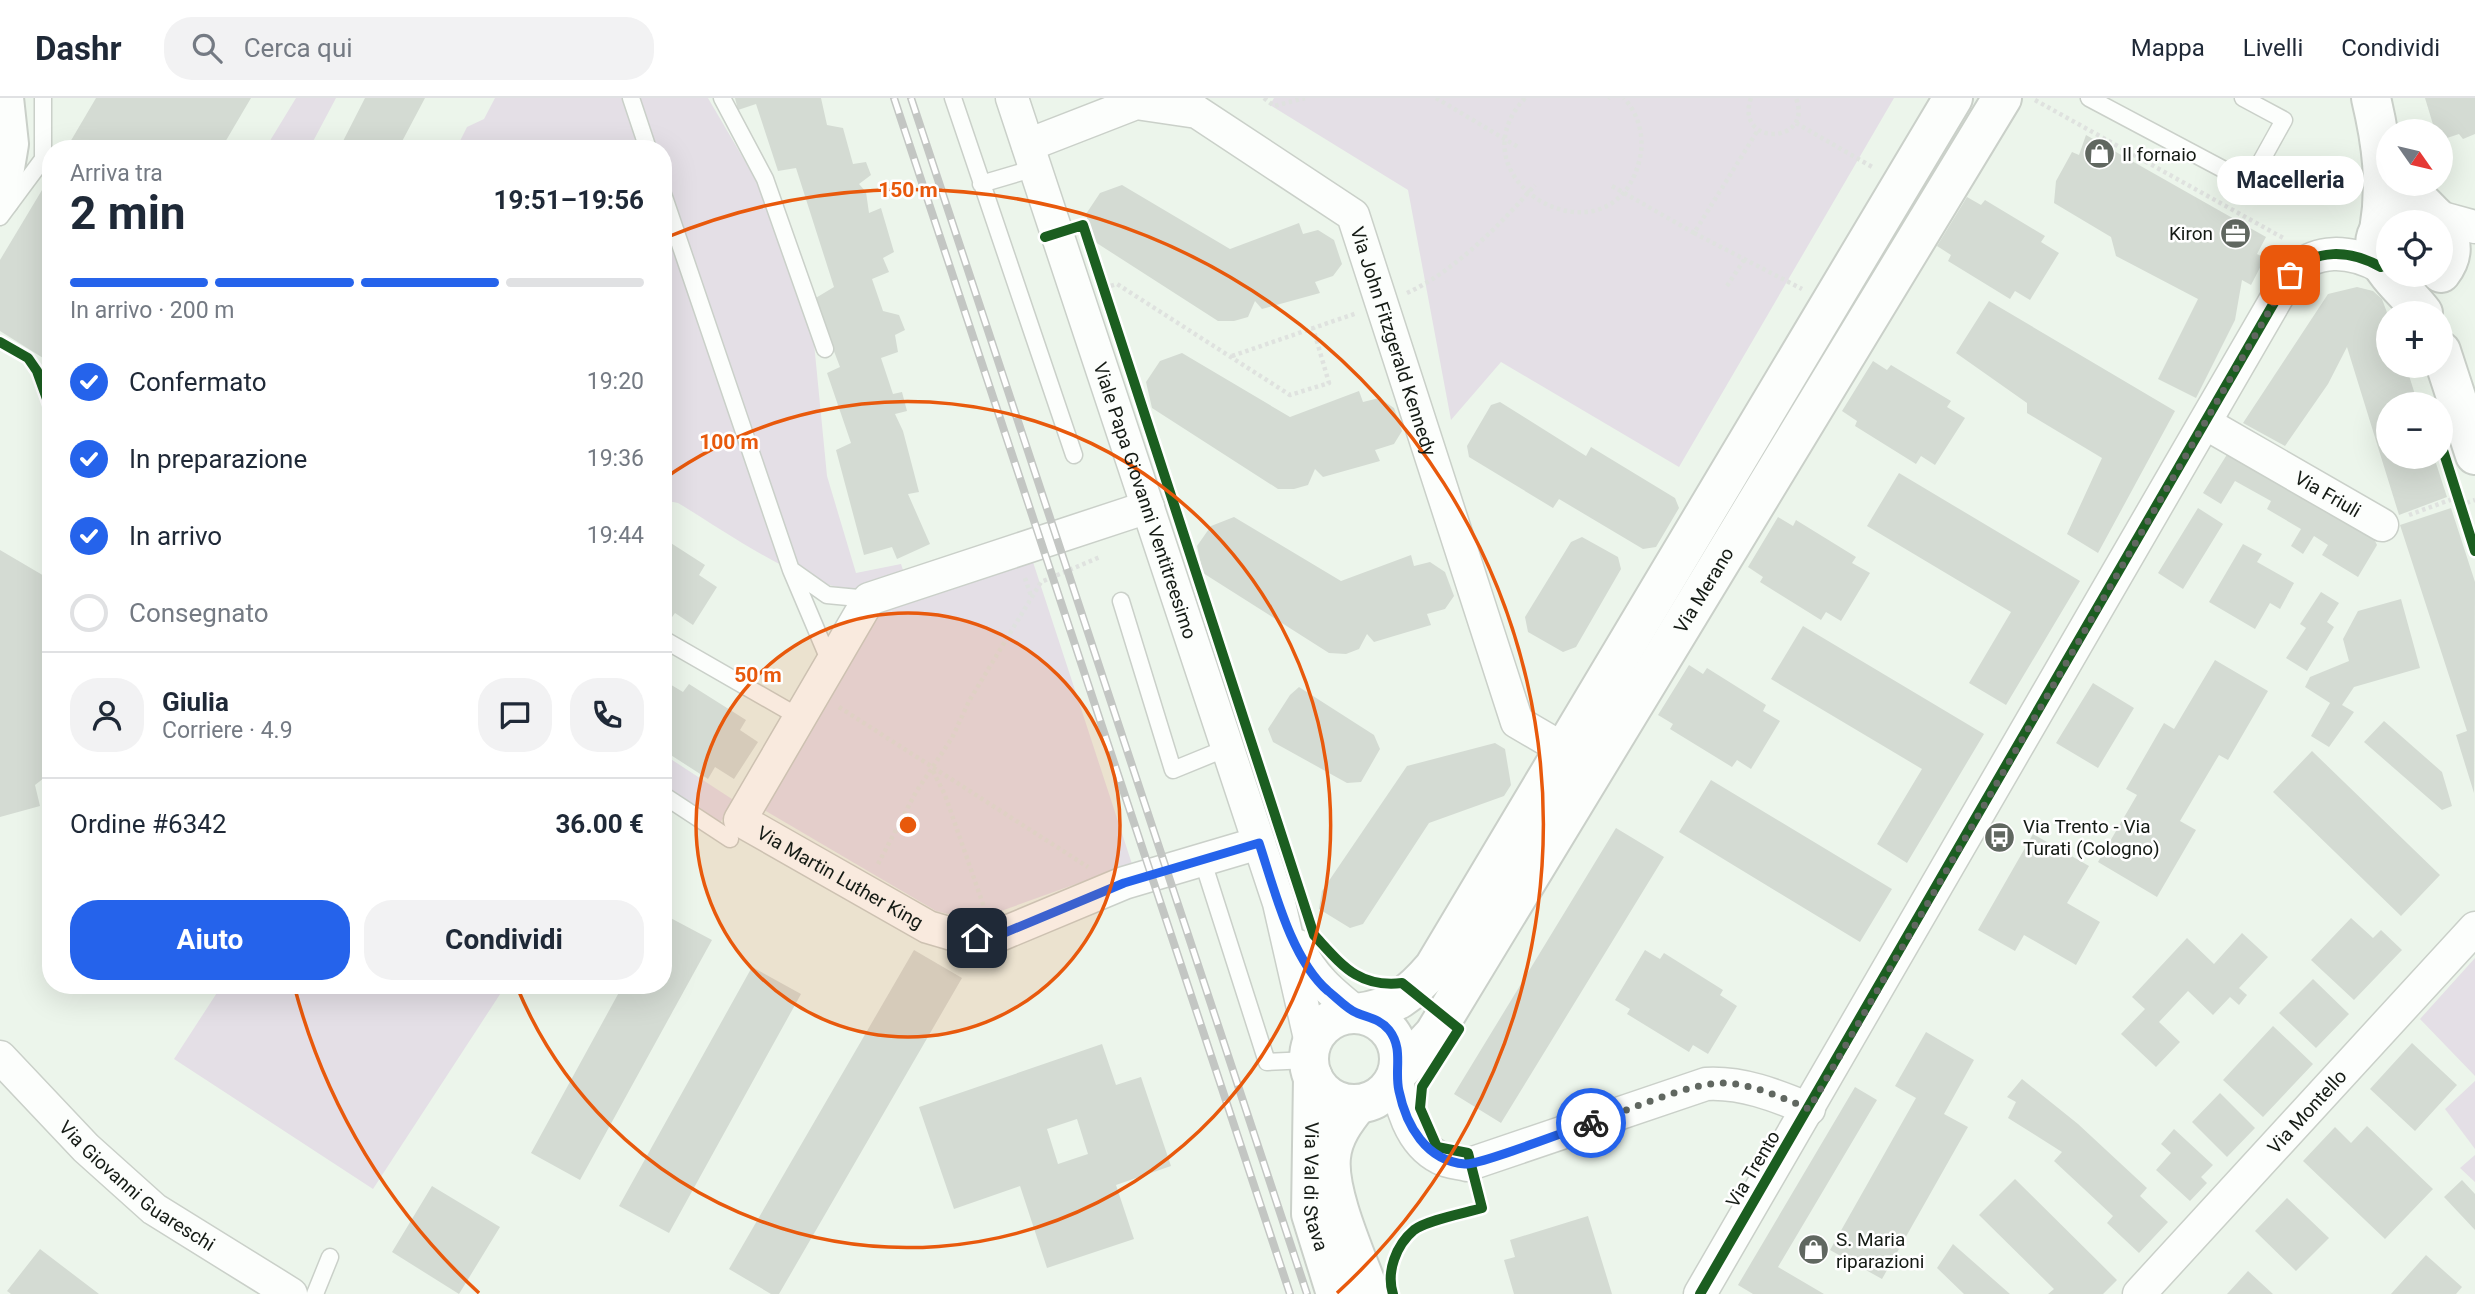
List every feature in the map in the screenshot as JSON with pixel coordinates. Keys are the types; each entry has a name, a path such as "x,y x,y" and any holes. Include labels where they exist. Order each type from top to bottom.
{"street":[{"path":"0,198 9,144 4,98"},
{"name":"Viale Papa Giovanni Ventitreesimo","path":"1012,98 1279,904 1306,966 1325,988 1357,1013"},
{"name":"Via Merano","path":"1357,1013 1394,1005 1413,991 1434,967 1953,98"},
{"name":"Via Merano","path":"1397,1074 1422,1051 1434,1034 2002,98"},
{"path":"2371,98 2377,119"},
{"name":"Via John Fitzgerald Kennedy","path":"1032,156 1136,103 1198,113 1353,215 1517,722 1565,750"},
{"path":"2416,196 2429,210"},
{"path":"2453,221 2475,227"},
{"name":"Via Trento","path":"1700,1294 2290,275 2313,256 2341,254 2376,259"},
{"path":"2446,378 2464,469"},
{"name":"Via Friuli","path":"2205,423 2382,525"},
{"path":"735,830 830,662 869,599 1148,507"},
{"name":"Via Martin Luther King","path":"735,830 871,895 928,927 962,937 997,936 1124,883 1203,862 1259,843"},
{"name":"Viale Papa Giovanni Ventitreesimo","path":"1279,904 1311,1060"},
{"name":"Via Montello","path":"2139,1294 2475,928"},
{"path":"1397,1074 1386,1091 1373,1100 1358,1104 1342,1102 1327,1095 1311,1060 1319,1030 1331,1019 1357,1013 1376,1019 1388,1029 1397,1042 1397,1074 1408,1123 1421,1141 1440,1158 1467,1165 1706,1084 1726,1083 1772,1093 1809,1109"},
{"name":"Via Giovanni Guareschi","path":"0,1057 94,1156 154,1209 291,1294"},
{"name":"Via Val di Stava","path":"1311,1060 1311,1214 1336,1294"},
{"name":"Via Val di Stava","path":"1358,1104 1342,1124 1335,1141 1331,1179 1370,1294"}],"lane":[{"path":"43,98 43,140"},
{"path":"631,98 645,140"},
{"path":"722,98 765,179 825,349"},
{"path":"953,98 1074,455"},
{"path":"2089,98 2249,183 2284,120 2243,98"},
{"path":"981,184 1032,156"},
{"path":"0,217 42,160"},
{"path":"672,220 792,570 830,662"},
{"path":"792,570 827,595 869,599"},
{"path":"1121,601 1173,770 1227,748"},
{"path":"672,643 806,704"},
{"path":"672,799 735,830"},
{"path":"1203,862 1267,1062 1276,1064 1311,1060"},
{"path":"315,1294 330,1257"}],"path":[{"path":"1264,98 1274,106 1305,98"},
{"path":"1436,98 1518,147"},
{"path":"1525,98 1510,121 1506,139 1508,163 1527,194 1553,209 1583,212 1612,201 1623,192 1636,173 1642,150 1640,127 1624,98"},
{"path":"1751,98 1749,118 1758,130 1774,135 1796,123 1799,108 1796,98"},
{"path":"2031,98 2285,239"},
{"path":"1796,123 1902,184"},
{"path":"1694,233 1758,130"},
{"path":"1231,356 1381,305 1429,283 1508,217 1535,185"},
{"path":"1612,186 1805,291"},
{"path":"1727,286 1744,260"},
{"path":"1100,275 1109,301"},
{"path":"1104,288 1117,284 1290,395 1329,383 1313,328"},
{"path":"2464,469 2459,501 2464,517"},
{"path":"871,895 873,874 932,768 1044,579"},
{"path":"806,704 932,768 1098,874 1124,883"},
{"path":"932,768 945,795 987,916 997,936"}],"shaded area":[{"path":"296,98 336,98 314,140 270,140"},
{"path":"495,98 708,98 767,199 814,343 827,476 856,573 901,564 905,576 863,589 842,588 819,582 768,558 672,502 672,140 460,140 467,127 484,119"},
{"path":"1274,98 1894,98 1679,467 1501,362 1451,420 1408,190 1270,105"},
{"path":"1033,562 1132,864 987,916 969,919 936,911 759,807 873,609"},
{"path":"672,760 735,801 711,836 672,812"},
{"path":"2475,958 2475,1076 2420,1019"},
{"path":"216,994 500,994 373,1189 174,1059"},
{"path":"2475,1081 2475,1149 2445,1109"},
{"path":"2475,1155 2475,1182 2460,1168"}],"building":[{"path":"96,98 251,98 226,140 71,140"},
{"path":"365,98 425,98 403,140 344,140"},
{"path":"735,98 821,98 827,125 843,128 853,164 866,162 871,175 859,184 866,192 869,213 881,208 894,252 883,258 889,272 872,279 883,311 899,315 905,330 895,335 898,352 881,358 893,394 902,392 907,411 895,414 903,431 919,492 908,494 930,544 897,559 892,547 864,555 836,450 851,443 827,373 840,367 814,299 834,287 796,168 778,171 756,104 738,110"},
{"path":"2425,98 2475,98 2475,134 2463,139 2459,134 2454,136 2454,119 2431,119"},
{"path":"2086,135 2266,237 2257,254 2265,258 2251,285 2242,280 2235,320 2196,398 2158,379 2198,299 2116,256 2111,237 2054,203 2056,181 2072,152 2079,155"},
{"path":"1122,185 1230,249 1299,223 1303,234 1318,230 1334,240 1342,264 1333,276 1315,282 1320,293 1262,309 1255,301 1248,317 1234,321 1218,321 1092,240 1086,214 1100,193"},
{"path":"42,190 42,357 0,331 0,260"},
{"path":"1967,197 1981,205 1985,200 2045,236 2041,242 2059,253 2030,300 2015,291 2010,299 1948,261 1951,255 1937,246"},
{"path":"2357,287 2373,291 2382,299 2383,301 2376,301 2376,378 2410,378 2414,392 2376,392 2376,441 2347,347 2328,384 2285,446 2243,423 2328,294"},
{"path":"1989,301 2175,411 2098,553 2067,534 2102,458 2027,413 2027,403 1956,353"},
{"path":"1182,353 1290,417 1359,391 1363,402 1379,398 1394,408 1402,431 1394,444 1375,450 1380,461 1323,477 1315,469 1308,485 1294,489 1278,489 1152,408 1146,382 1160,361"},
{"path":"1873,361 1887,370 1891,365 1951,401 1947,407 1965,418 1935,465 1921,456 1916,464 1855,426 1857,421 1842,411"},
{"path":"1500,402 1586,456 1591,447 1675,498 1679,508 1656,547 1643,549 1559,499 1553,508 1469,457 1467,446 1491,405"},
{"path":"2231,448 2368,526 2377,545 2358,577 2322,555 2328,545 2314,536 2303,554 2291,546 2301,529 2267,509 2271,501 2235,481 2221,504 2203,493"},
{"path":"2385,469 2438,469 2447,497 2399,515"},
{"path":"1899,473 2080,581 2006,705 1969,683 2011,612 1867,526"},
{"path":"2198,508 2223,524 2183,589 2158,573"},
{"path":"2451,508 2475,582 2474,793 2456,735 2467,731 2400,525"},
{"path":"1234,517 1341,581 1411,555 1414,566 1430,562 1445,572 1454,596 1445,609 1427,614 1431,625 1374,642 1367,634 1359,649 1346,654 1329,653 1203,573 1197,546 1211,526"},
{"path":"1778,517 1793,526 1796,520 1856,557 1852,563 1870,573 1841,621 1826,612 1821,620 1760,582 1763,577 1748,567"},
{"path":"1582,537 1618,557 1621,569 1576,647 1563,652 1528,632 1525,617 1571,542"},
{"path":"672,544 705,565 699,575 717,587 693,625 675,613 672,617"},
{"path":"2243,544 2262,554 2257,562 2294,583 2280,609 2270,603 2255,629 2209,602"},
{"path":"0,550 42,575 42,780 35,785 40,806 0,817"},
{"path":"2321,592 2339,603 2327,622 2334,627 2307,671 2286,658 2306,628 2300,624"},
{"path":"2401,599 2420,668 2354,687 2342,705 2354,712 2329,747 2311,736 2330,703 2305,687 2310,677 2349,661 2343,639 2358,611"},
{"path":"1803,626 1984,734 1907,863 1877,844 1922,769 1771,679"},
{"path":"2215,660 2268,691 2228,760 2219,755 2180,821 2196,830 2157,897 2098,862 2137,795 2126,789 2164,723 2174,729"},
{"path":"1689,665 1703,674 1707,668 1766,705 1763,711 1780,721 1751,769 1737,760 1732,767 1670,729 1673,724 1658,715"},
{"path":"2093,683 2134,708 2098,768 2056,743"},
{"path":"689,684 746,720 740,730 758,742 734,779 715,767 708,779 672,756 672,685 683,692"},
{"path":"1299,687 1374,735 1380,749 1361,782 1347,783 1273,742 1268,729 1290,695"},
{"path":"2384,721 2442,772 2452,806 2442,810 2364,742"},
{"path":"1495,743 1505,749 1511,785 1504,796 1429,823 1363,924 1350,928 1319,909 1322,891 1407,766"},
{"path":"2312,751 2440,875 2401,916 2273,792"},
{"path":"1711,780 1892,889 1860,942 1679,832"},
{"path":"1616,828 1664,857 1501,1123 1454,1094"},
{"path":"2033,834 2089,866 2067,903 2100,922 2076,965 2024,935 2015,951 1978,930"},
{"path":"2351,918 2373,938 2381,930 2402,950 2354,1000 2311,960"},
{"path":"672,919 712,940 580,1180 531,1153 618,994 672,994"},
{"path":"2242,933 2268,957 2239,988 2247,995 2239,1005 2230,997 2213,1015 2188,991 2159,1022 2180,1042 2156,1067 2121,1034 2145,1009 2132,997 2187,938 2214,964"},
{"path":"914,950 962,978 779,1294 771,1294 729,1269"},
{"path":"1645,950 1660,959 1664,953 1723,990 1720,995 1737,1006 1708,1054 1693,1045 1689,1052 1627,1014 1630,1009 1615,1000"},
{"path":"752,967 801,994 669,1233 619,1206"},
{"path":"2313,979 2349,1014 2316,1048 2279,1013"},
{"path":"2273,1026 2313,1064 2263,1117 2223,1080"},
{"path":"1926,1032 1974,1060 1944,1114 1968,1127 1882,1279 1830,1250 1916,1098 1895,1086"},
{"path":"2412,1043 2457,1085 2415,1131 2370,1089"},
{"path":"1102,1044 1116,1085 1141,1077 1171,1166 1116,1185 1134,1239 1047,1268 1020,1186 954,1209 919,1107","holes":["1077,1119 1088,1154 1058,1164 1047,1129"]},
{"path":"2022,1079 2078,1124 2147,1188 2140,1196 2168,1222 2139,1253 2107,1223 2113,1216 2054,1161 2062,1152 2008,1118 2016,1102 2007,1097"},
{"path":"1855,1087 1877,1100 1778,1267 1824,1294 1753,1294 1738,1285"},
{"path":"2220,1093 2255,1128 2227,1157 2192,1122"},
{"path":"2367,1126 2433,1189 2385,1239 2303,1161 2335,1127 2351,1143"},
{"path":"2174,1129 2213,1165 2201,1177 2207,1183 2190,1201 2156,1170 2171,1153 2161,1144"},
{"path":"2015,1179 2117,1280 2103,1294 2048,1294 2054,1289 1979,1215"},
{"path":"2462,1180 2475,1194 2475,1230 2444,1197"},
{"path":"432,1186 500,1227 459,1294 392,1252"},
{"path":"2287,1198 2329,1238 2296,1271 2255,1231"},
{"path":"1588,1216 1612,1294 1514,1294 1504,1260 1515,1257 1510,1240"},
{"path":"1953,1244 2010,1294 1964,1294 1937,1268"},
{"path":"40,1249 99,1294 11,1294 7,1291"},
{"path":"2426,1255 2462,1287 2456,1294 2391,1294"},
{"path":"2248,1271 2273,1294 2227,1294"}],"railway":[{"path":"894,98 1290,1294"},
{"path":"911,98 1307,1294"}],"cycle path":[{"path":"1045,237 1083,225 1314,935 1352,972 1374,982 1402,983 1459,1029 1422,1087 1420,1108 1437,1147 1468,1153 1482,1208 1437,1220 1414,1230 1402,1243 1394,1259 1391,1277 1393,1294"},
{"path":"1700,1294 2290,275 2310,260 2333,254 2357,257 2376,264"},
{"path":"0,342 28,358 42,385"},
{"path":"2449,469 2475,551"}],"way so far":[{"path":"1591,1123 1706,1084 1726,1083 1772,1093 1809,1109 2290,275"}],"place":[{"name":"Il fornaio","path":"2099,154"},
{"name":"Kiron","path":"2236,233"},
{"name":"Macelleria","path":"2290,275"},
{"name":"Via Trento - Via Turati (Cologno)","path":"2000,837"},
{"name":"S. Maria riparazioni","path":"1813,1250"}],"route":[{"path":"977,938 997,936 1124,883 1203,862 1259,843 1279,904 1306,966 1325,988 1357,1013 1376,1019 1388,1029 1397,1042 1398,1087 1408,1123 1421,1141 1440,1158 1467,1165 1591,1123"}]}
